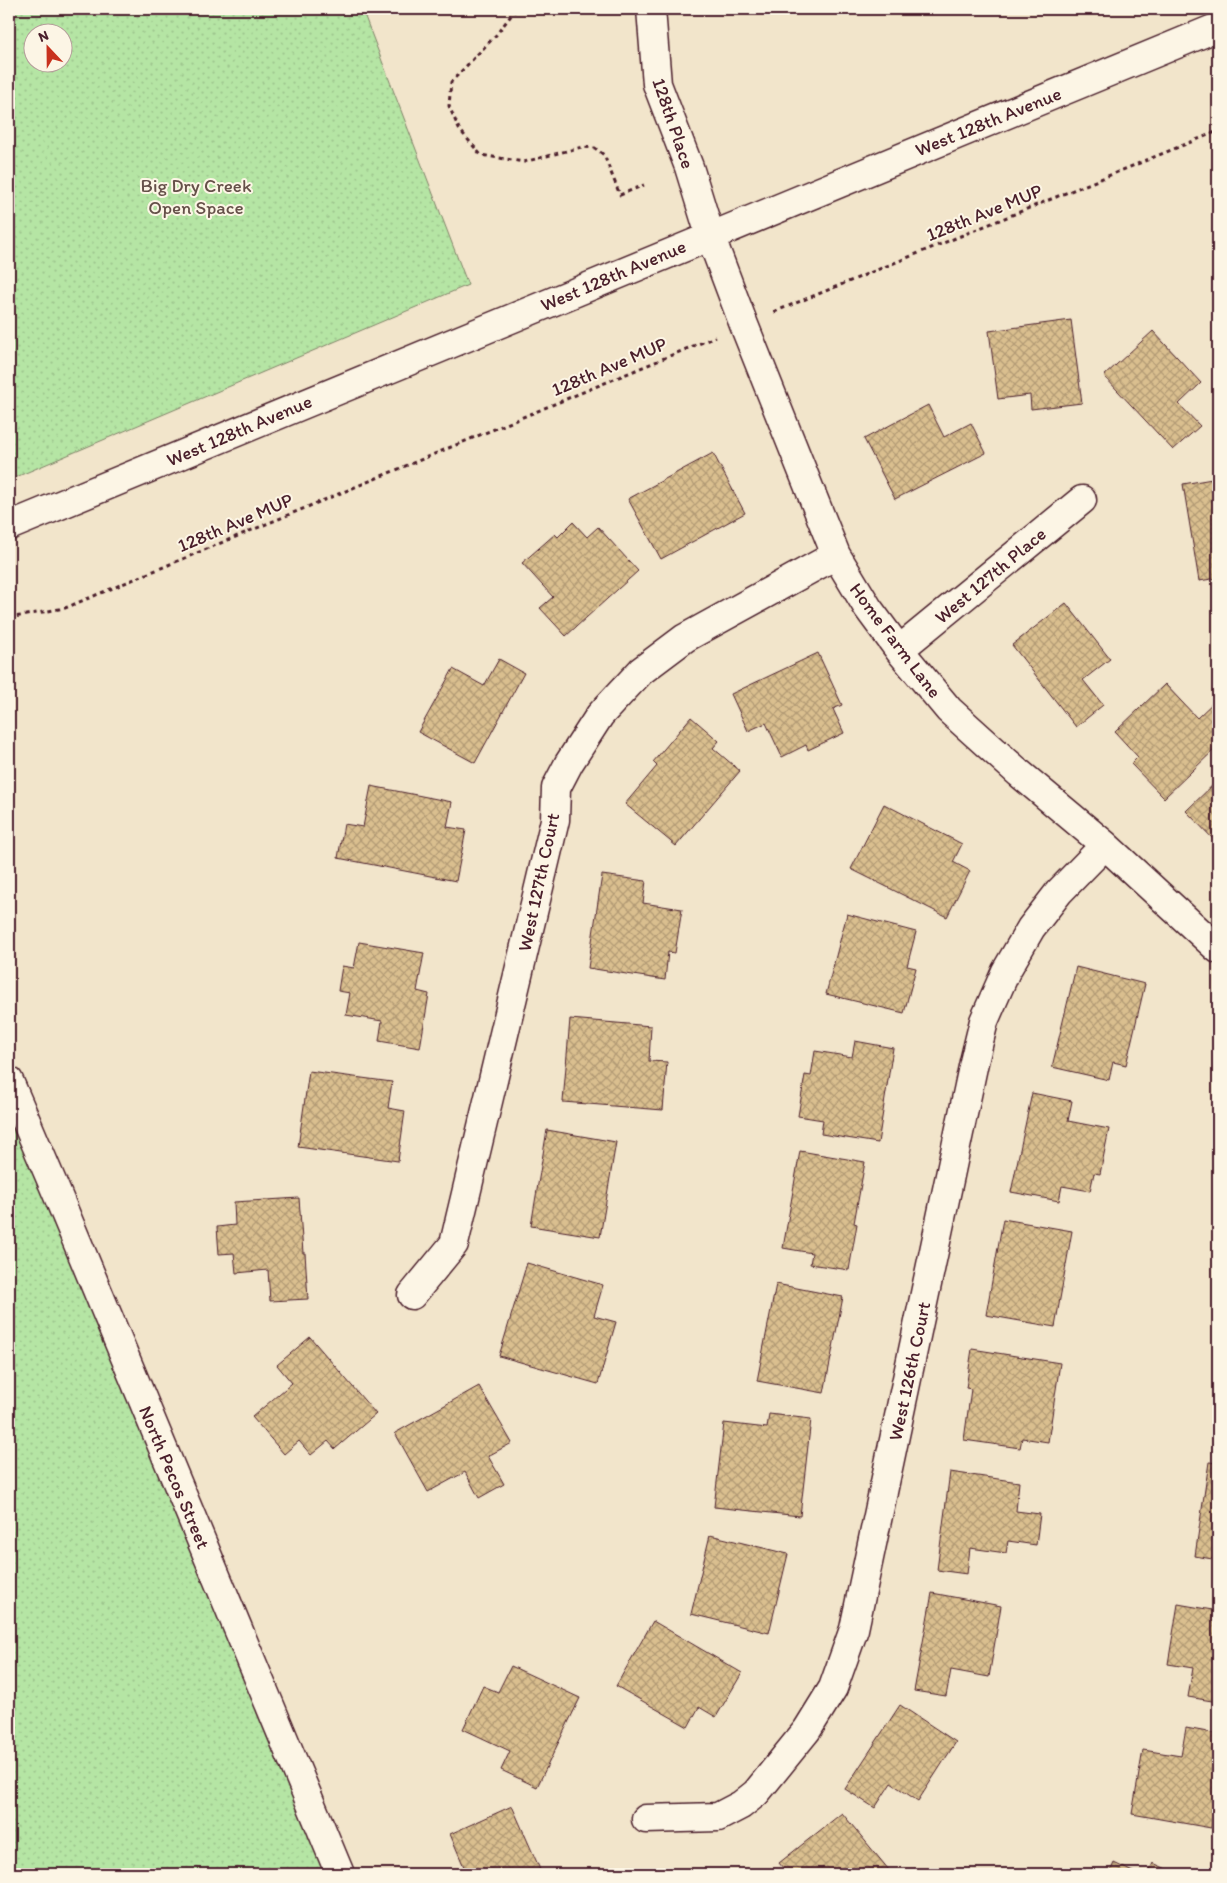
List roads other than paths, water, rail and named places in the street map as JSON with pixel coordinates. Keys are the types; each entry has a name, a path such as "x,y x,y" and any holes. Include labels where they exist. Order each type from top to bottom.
{"street":[{"name":"128th Place","path":"651,9 657,84 689,167 710,235"},
{"name":"West 128th Avenue","path":"9,526 710,235 1218,27"},
{"name":"Home Farm Lane","path":"710,235 836,555 868,608 899,650 949,710 1019,773 1105,845 1218,949"},
{"name":"West 127th Place","path":"899,650 1082,500"},
{"name":"West 127th Court","path":"412,1296 454,1244 555,820 556,788 569,763 600,715 641,672 685,638 836,555"},
{"name":"West 126th Court","path":"646,1819 718,1817 741,1805 756,1793 807,1730 833,1688 854,1629 984,1021 1006,971 1031,928 1059,892 1105,845"},
{"name":"North Pecos Street","path":"9,1081 340,1874"}],"park label":[{"name":"Big Dry Creek Open Space","path":"196,196"}]}
